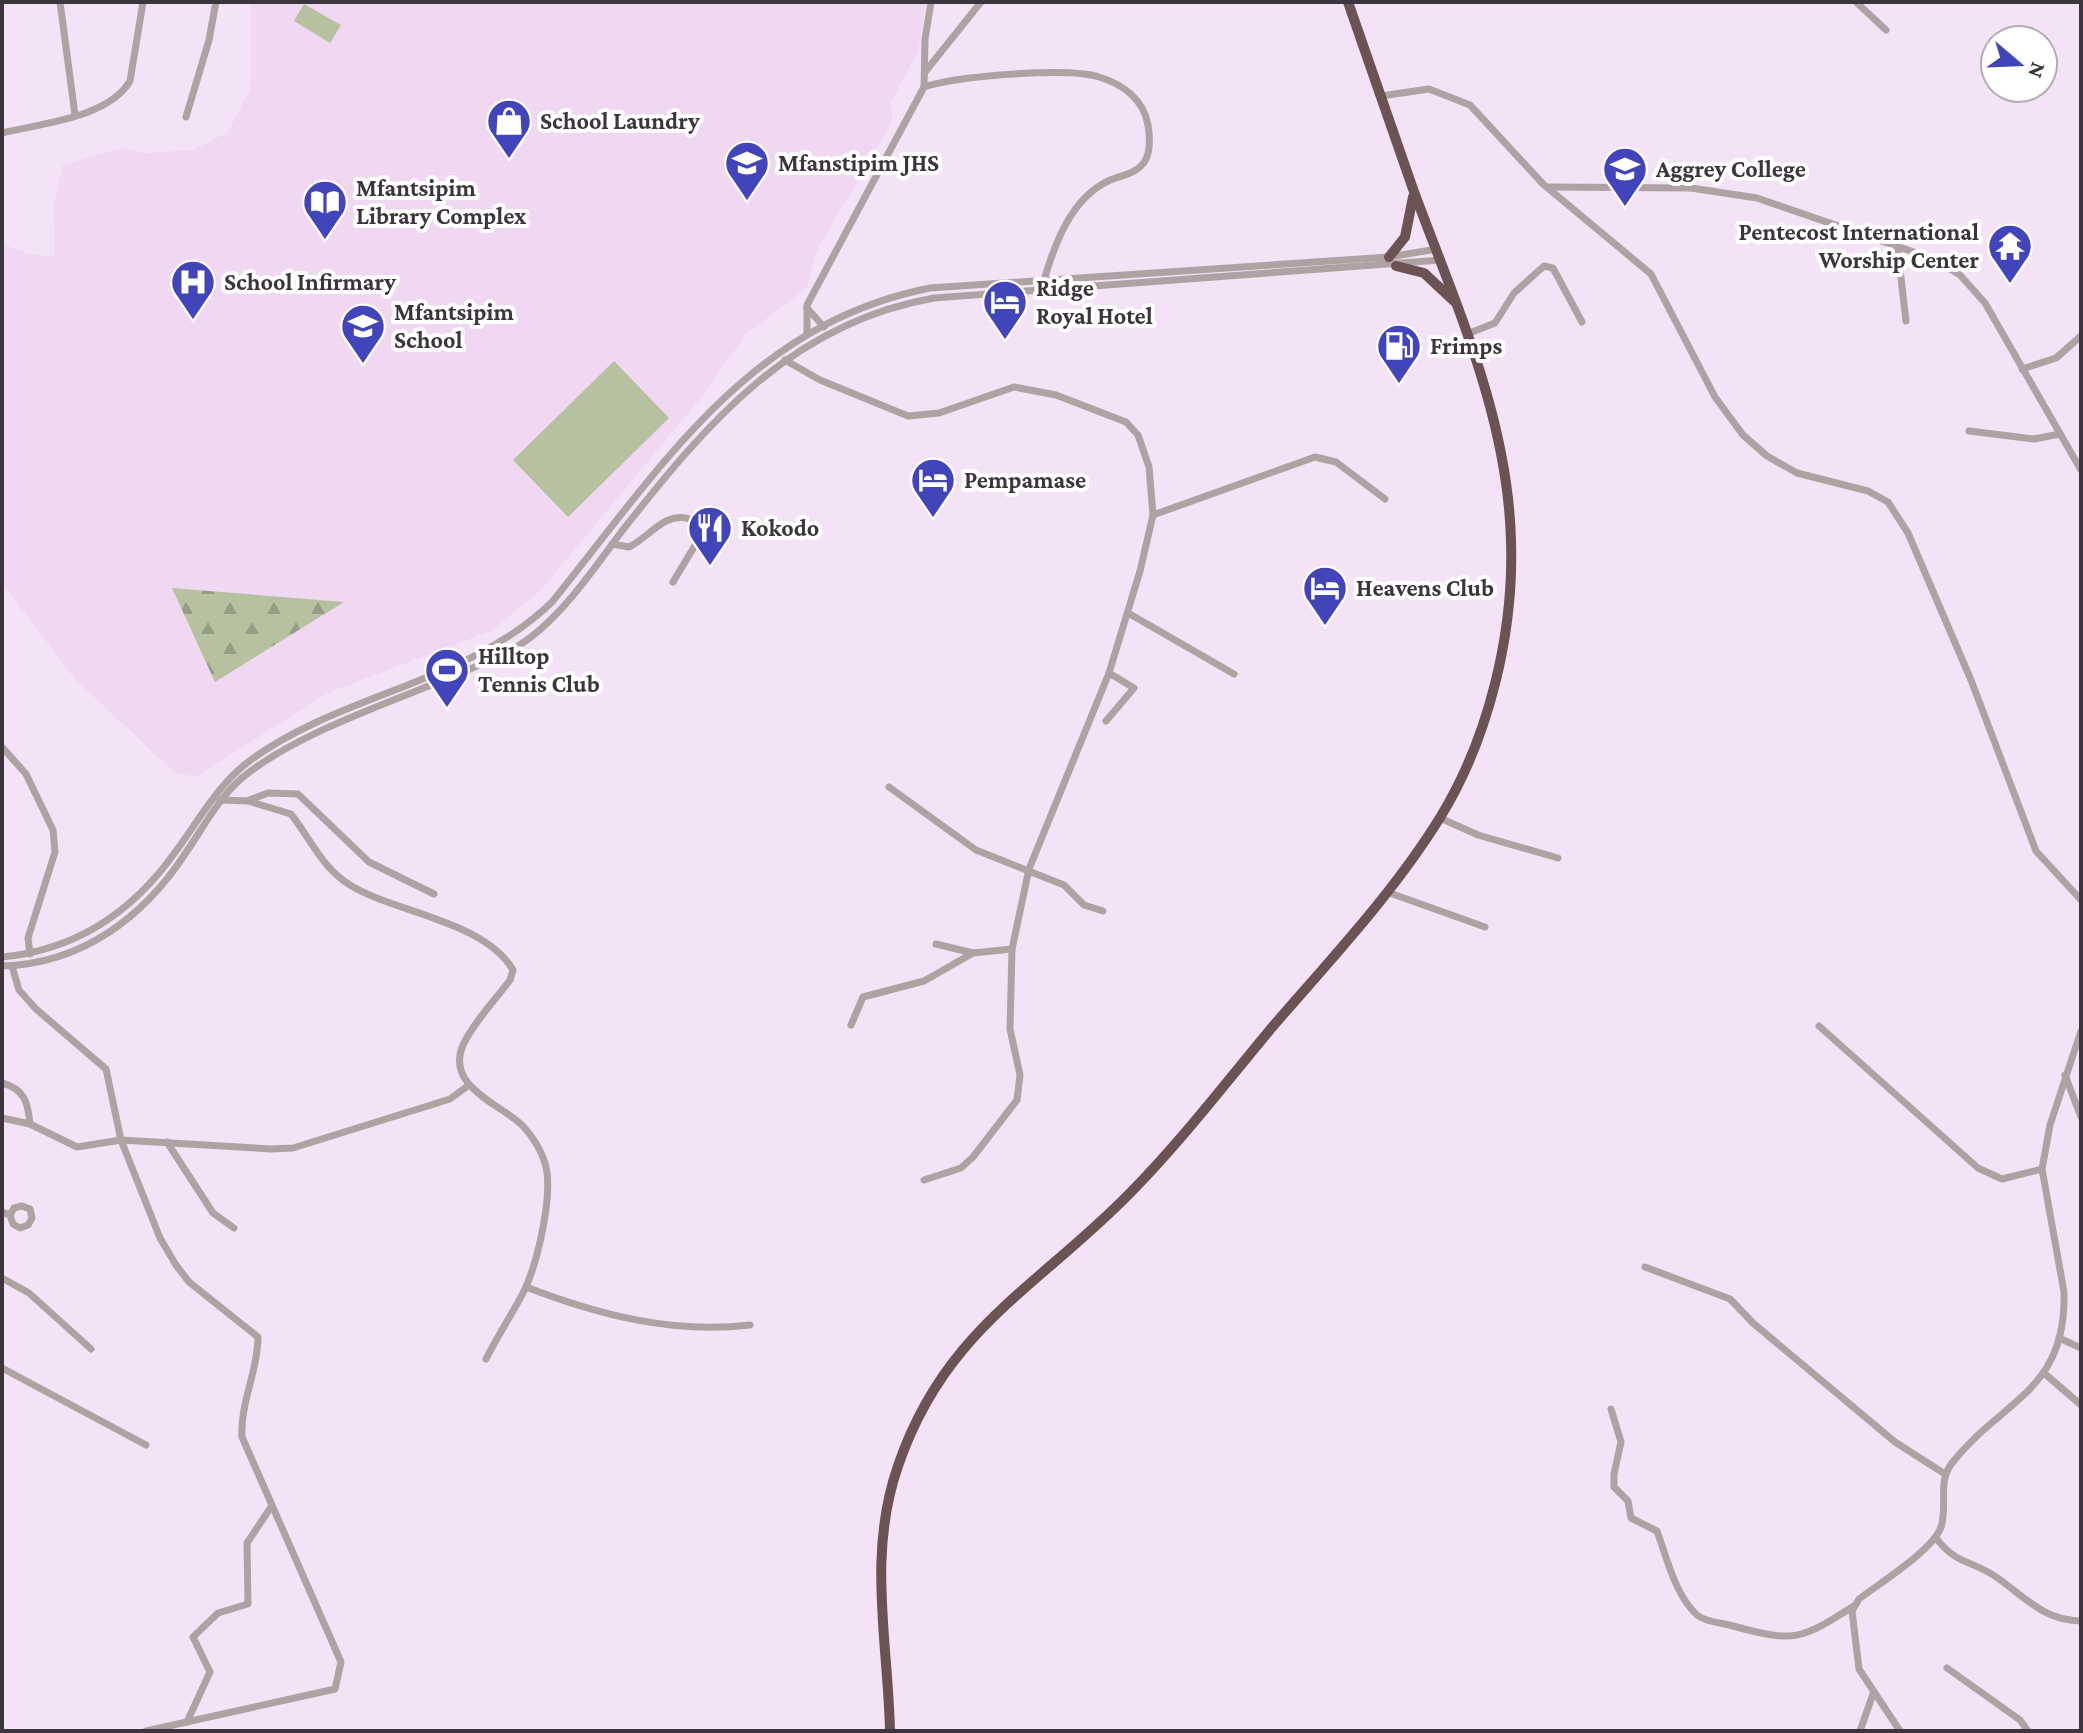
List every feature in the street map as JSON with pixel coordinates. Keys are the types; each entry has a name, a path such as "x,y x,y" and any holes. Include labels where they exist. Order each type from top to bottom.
{"highway":[{"path":"890,1731 878,1584 882,1533 897,1468 928,1399 970,1339 996,1311 1132,1191 1387,892 1440,818 1466,766 1490,699 1508,605 1511,564 1508,495 1498,435 1467,334 1348,2"},
{"path":"1413,187 1410,222 1392,261 1424,273 1455,302"}],"street":[{"path":"60,2 75,115"},
{"path":"2,133 75,115 110,102 124,92 133,68 143,2"},
{"path":"186,117 209,40 216,2"},
{"path":"807,334 807,308 924,87 931,2"},
{"path":"925,72 981,2"},
{"path":"1856,2 1886,30"},
{"path":"924,87 956,77 1093,75 1115,84 1139,102 1146,114 1150,136 1145,160 1137,170 1100,186 1072,213 1044,279 1043,290"},
{"path":"1381,96 1429,89 1465,101 1543,184 1651,274 1715,397 1743,435 1784,466 1868,491 1888,502 1899,516 1971,680 2036,851 2081,900"},
{"path":"1550,187 1691,188 1770,201 1897,243 1960,275 1985,303 2081,470"},
{"path":"1897,243 1906,321"},
{"path":"2,966 61,956 97,941 123,923 168,878 221,801 252,770 492,659 530,638 559,610 658,486 756,381 829,334 875,314 926,300 1392,261 1439,254"},
{"path":"2,957 30,954 83,937 132,903 161,872 234,773 264,751 317,724 487,650 524,627 552,602 648,480 706,414 748,373 807,334 867,306 924,289 1044,279 1392,261"},
{"path":"1467,334 1495,323 1514,293 1544,266 1553,268 1582,322"},
{"path":"807,308 829,334"},
{"path":"2022,369 2056,358 2081,336"},
{"path":"785,360 820,380 908,416 939,413 1014,387 1067,399 1126,422 1138,435 1149,467 1153,515 1128,613 1109,673 1029,869 1012,949 1010,1029 1020,1075 1017,1100 961,1168 924,1180"},
{"path":"748,373 756,381"},
{"path":"1969,431 2034,439 2060,434"},
{"path":"1153,515 1315,457 1336,462 1385,499"},
{"path":"612,544 629,547 665,520 690,519 700,537 673,582"},
{"path":"1128,613 1234,674"},
{"path":"1106,721 1134,688 1109,673"},
{"path":"2,747 26,774 53,830 55,852 28,938 30,954"},
{"path":"889,787 976,850 1067,887 1084,905 1103,911"},
{"path":"248,801 268,793 298,794 369,862 434,894"},
{"path":"212,799 248,801 291,814 315,851 351,886 429,914 507,959 513,970 510,980 461,1050 461,1065 469,1085 479,1096 521,1124 534,1140 545,1163 548,1188 526,1287 486,1359"},
{"path":"1440,818 1478,835 1558,858"},
{"path":"1387,892 1485,927"},
{"path":"936,944 973,953 1012,949"},
{"path":"851,1025 863,997 924,981 973,953"},
{"path":"12,966 19,990 106,1069 121,1140 160,1238 176,1265 189,1282 258,1337 258,1351 241,1421 242,1437 341,1662 340,1680 335,1689 144,1731"},
{"path":"1819,1026 1978,1168 2002,1179 2042,1169"},
{"path":"1611,1409 1621,1442 1614,1487 1628,1501 1631,1518 1657,1531 1674,1580 1697,1614 1770,1636 1790,1638 1806,1635 1854,1606 1936,1538 1944,1510 1945,1474 1959,1455 2013,1408 2044,1373 2059,1338 2064,1292 2042,1169 2047,1136 2081,1031"},
{"path":"2065,1075 2081,1117"},
{"path":"2,1083 19,1090 28,1101 30,1124"},
{"path":"2,1118 30,1124 77,1147 121,1140 293,1148 450,1099 469,1085"},
{"path":"167,1142 213,1213 234,1228"},
{"path":"1645,1267 1730,1299 1753,1323 1895,1442 1945,1474"},
{"path":"2,1278 29,1293 91,1349"},
{"path":"526,1287 574,1305 667,1326 707,1330 750,1325"},
{"path":"2059,1338 2081,1348"},
{"path":"2,1368 146,1445"},
{"path":"2044,1373 2081,1405"},
{"path":"187,1722 210,1672 193,1637 218,1613 248,1604 247,1543 271,1507"},
{"path":"1936,1538 1956,1560 1997,1577 2045,1615 2081,1621"},
{"path":"1854,1606 1859,1669 1900,1731"},
{"path":"1947,1668 2020,1720 2028,1731"},
{"path":"1860,1731 1873,1694"}],"shaded area":[{"name":"Mfantsipim School","path":"251,2 926,2 918,51 891,102 892,122 815,254 807,288 746,334 703,395 540,591 491,631 327,693 196,777 175,773 75,679 2,583 2,244 29,254 55,257 54,203 63,165 122,148 145,153 193,150 228,132 251,87"}],"green space":[{"path":"304,4 341,25 330,43 294,21"},
{"path":"614,361 669,418 568,517 513,460"},
{"path":"172,588 344,602 215,682"}],"place":[{"name":"School Laundry","path":"509,160"},
{"name":"Mfanstipim JHS","path":"747,202"},
{"name":"Aggrey College","path":"1625,208"},
{"name":"Mfantsipim Library Complex","path":"325,241"},
{"name":"Pentecost International Worship Center","path":"2010,285"},
{"name":"School Infirmary","path":"193,321"},
{"name":"Ridge Royal Hotel","path":"1005,341"},
{"name":"Mfantsipim School","path":"363,365"},
{"name":"Frimps","path":"1399,385"},
{"name":"Pempamase","path":"933,519"},
{"name":"Kokodo","path":"710,567"},
{"name":"Heavens Club","path":"1325,627"},
{"name":"Hilltop Tennis Club","path":"447,709"}]}
